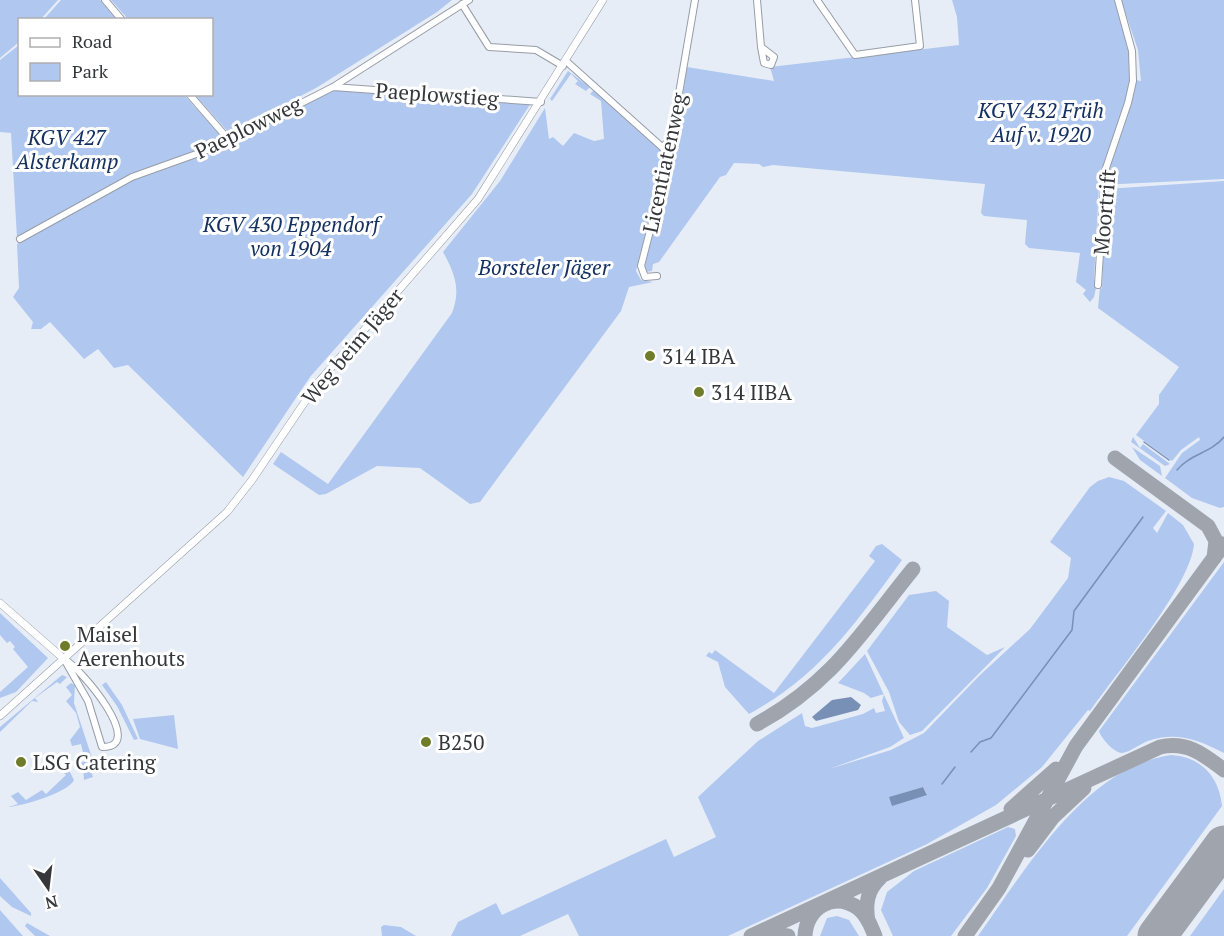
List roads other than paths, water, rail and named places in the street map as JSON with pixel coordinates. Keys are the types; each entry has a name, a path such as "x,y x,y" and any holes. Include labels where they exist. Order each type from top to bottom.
{"street":[{"path":"105,0 120,18"},
{"name":"Paeplowweg","path":"20,239 132,177 229,140 333,87 469,0"},
{"name":"Weg beim Jäger","path":"0,716 227,512 252,480 317,384 478,199 603,0"},
{"name":"Licentiatenweg","path":"657,276 645,277 641,266 669,156 662,147 671,140 695,0"},
{"path":"757,0 761,47"},
{"path":"818,0 855,55 921,46 915,0"},
{"name":"Moortrift","path":"1098,285 1105,171 1128,104 1133,81 1132,51 1118,0"},
{"path":"462,4 489,47 536,50 564,64 662,147"},
{"name":"Paeplowstieg","path":"333,87 541,102"},
{"path":"191,96 229,140"},
{"path":"0,603 64,659 75,665 105,705 119,734 118,742 114,746 102,747 88,701 64,659"}],"waterway":[{"path":"1177,470 1188,460 1213,447 1224,437"},
{"path":"1144,442 1169,460"},
{"path":"971,752 980,742 991,738 1072,630 1074,611 1143,517"},
{"path":"942,784 955,767"}],"place":[{"name":"314 IBA","path":"650,356"},
{"name":"314 IIBA","path":"699,392"},
{"name":"Maisel Aerenhouts","path":"65,646"},
{"name":"B250","path":"426,742"},
{"name":"LSG Catering","path":"21,762"}],"park label":[{"name":"KGV 432 Früh Auf v. 1920","path":"1041,122"},
{"name":"KGV 427 Alsterkamp","path":"67,149"},
{"name":"KGV 430 Eppendorf von 1904","path":"291,236"},
{"name":"Borsteler Jäger","path":"544,267"}]}
